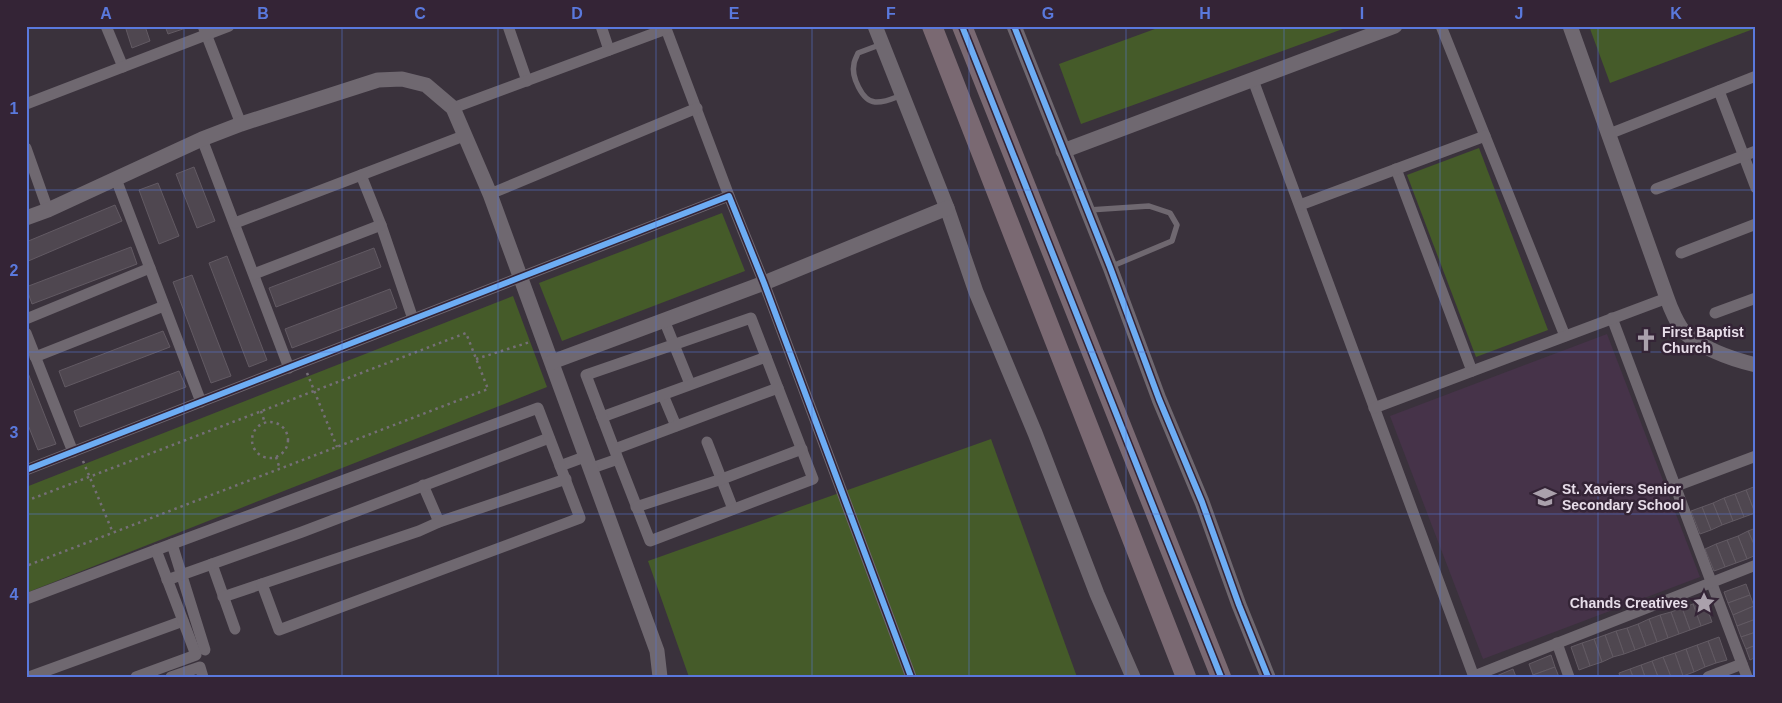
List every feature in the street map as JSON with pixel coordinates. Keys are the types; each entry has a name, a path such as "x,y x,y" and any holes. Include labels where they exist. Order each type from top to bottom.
{"highway":[{"path":"932,26 1186,677"},
{"path":"962,26 1221,677"}],"street":[{"path":"106,26 123,67"},
{"path":"26,104 123,67 205,31 229,26"},
{"path":"508,26 527,81"},
{"path":"601,26 609,50"},
{"path":"875,26 947,208 976,292 1035,433 1097,594 1133,677"},
{"path":"1014,26 1110,267 1159,399 1202,502 1239,605 1268,677"},
{"path":"1063,151 1395,26"},
{"path":"1441,26 1565,336"},
{"path":"1570,26 1667,298 1684,332 1706,347 1730,358 1756,365"},
{"path":"454,108 665,28 764,283 912,677"},
{"path":"205,31 241,124"},
{"path":"1609,134 1756,76"},
{"path":"26,218 116,180 202,139 241,124 378,80 402,79 426,85 454,108 490,194 657,651 660,677"},
{"path":"1253,80 1474,676 1756,564"},
{"path":"1719,90 1756,188"},
{"path":"490,194 697,108"},
{"path":"235,223 466,135"},
{"path":"1300,205 1484,136"},
{"path":"202,139 289,368"},
{"path":"26,148 48,210"},
{"path":"1656,189 1756,151"},
{"path":"1396,169 1472,371"},
{"path":"361,175 381,225 413,319"},
{"path":"116,180 201,402"},
{"path":"26,470 729,196"},
{"path":"552,362 764,283 947,208"},
{"path":"1681,253 1756,224"},
{"path":"254,274 381,225"},
{"path":"26,319 150,268"},
{"path":"1374,408 1667,298"},
{"path":"1715,313 1756,298"},
{"path":"35,357 164,306"},
{"path":"751,318 813,480 650,541 586,375 673,345 751,318"},
{"path":"1612,318 1748,677"},
{"path":"664,320 690,384"},
{"path":"26,333 76,451"},
{"path":"602,417 766,357"},
{"path":"560,466 589,462 616,454 676,426 778,388"},
{"path":"663,395 676,426"},
{"path":"26,599 538,408 580,518 280,630 262,584"},
{"path":"168,580 302,532 549,438"},
{"path":"707,442 733,509"},
{"path":"636,507 722,479 802,449"},
{"path":"1676,486 1756,456"},
{"path":"223,597 566,480"},
{"path":"423,485 439,522"},
{"path":"172,544 205,650"},
{"path":"136,677 196,655 156,550"},
{"path":"212,564 234,630"},
{"path":"29,677 183,621"},
{"path":"1557,643 1569,677"},
{"path":"1708,677 1742,664"},
{"path":"171,677 200,667 203,677"}],"lane":[{"path":"882,44 858,53 853,65 862,94 869,101 877,103 902,95"},
{"path":"1087,210 1150,206 1170,213 1177,226 1172,241 1110,267"}],"path":[{"path":"26,501 466,333 488,389 26,566"},
{"path":"476,359 543,338"},
{"path":"303,362 337,448"},
{"path":"261,411 265,423"},
{"path":"274,422 280,425 287,434 287,446 284,452 276,457 268,458 262,456 254,448 254,432 265,423 274,422"},
{"path":"76,451 90,477 113,533"},
{"path":"276,457 280,469"}],"shaded area":[{"name":"St. Xaviers Senior Secondary School","path":"1607,334 1700,577 1483,659 1390,416"}],"green space":[{"path":"1163,26 1351,26 1081,124 1059,64"},
{"path":"1589,26 1756,26 1756,28 1610,83"},
{"path":"1479,148 1548,330 1476,357 1407,175"},
{"path":"722,213 745,271 562,341 539,283"},
{"path":"513,296 547,387 26,593 26,487"},
{"path":"991,439 1077,677 689,677 648,561"}],"building":[{"path":"125,26 145,26 150,41 132,48"},
{"path":"165,26 185,26 186,28 168,34"},
{"path":"194,167 215,221 197,228 176,174"},
{"path":"158,183 179,236 159,244 139,190"},
{"path":"115,205 122,221 26,262 26,242"},
{"path":"131,247 137,264 32,304 26,287"},
{"path":"374,248 381,267 276,307 269,288"},
{"path":"227,256 267,360 249,367 209,263"},
{"path":"192,275 231,376 211,383 173,282"},
{"path":"390,289 397,308 292,348 285,329"},
{"path":"163,331 170,347 65,387 59,371"},
{"path":"26,368 56,444 38,450 26,420"},
{"path":"179,371 186,387 80,427 74,411"},
{"path":"1756,486 1756,512 1755,513 1746,490"},
{"path":"1746,490 1755,513 1744,517 1735,494"},
{"path":"1735,494 1744,517 1733,521 1724,498"},
{"path":"1724,498 1733,521 1722,525 1713,503"},
{"path":"1713,503 1722,525 1711,530 1702,507"},
{"path":"1702,507 1711,530 1700,534 1691,511"},
{"path":"1756,528 1756,549 1748,531"},
{"path":"1748,531 1756,549 1756,555 1747,559 1738,536"},
{"path":"1738,536 1747,559 1736,563 1727,540"},
{"path":"1727,540 1736,563 1725,567 1716,544"},
{"path":"1716,544 1725,567 1714,571 1705,549"},
{"path":"1746,584 1750,595 1728,603 1724,592"},
{"path":"1750,595 1754,606 1733,615 1728,603"},
{"path":"1704,600 1712,622 1701,626 1693,604"},
{"path":"1693,604 1701,626 1690,630 1682,608"},
{"path":"1754,606 1756,619 1737,626 1733,615"},
{"path":"1682,608 1690,630 1679,634 1671,612"},
{"path":"1671,612 1679,634 1668,638 1660,615"},
{"path":"1660,615 1668,638 1657,642 1649,619"},
{"path":"1649,619 1657,642 1646,646 1638,624"},
{"path":"1756,619 1756,632 1741,637 1737,626"},
{"path":"1638,624 1646,646 1635,650 1627,628"},
{"path":"1627,628 1635,650 1624,654 1616,631"},
{"path":"1616,631 1624,654 1613,657 1605,635"},
{"path":"1756,632 1756,645 1746,649 1741,637"},
{"path":"1605,635 1613,657 1602,662 1594,639"},
{"path":"1719,637 1727,660 1716,663 1708,641"},
{"path":"1594,639 1602,662 1590,666 1582,643"},
{"path":"1708,641 1716,663 1705,667 1697,645"},
{"path":"1582,643 1590,666 1579,670 1571,647"},
{"path":"1697,645 1705,667 1694,672 1686,649"},
{"path":"1756,645 1756,657 1750,660 1746,649"},
{"path":"1686,649 1694,672 1683,676 1675,653"},
{"path":"1675,653 1683,676 1671,677 1663,657"},
{"path":"1551,655 1555,667 1533,675 1529,664"},
{"path":"1663,657 1671,677 1658,677 1652,661"},
{"path":"1652,661 1658,677 1645,677 1641,665"},
{"path":"1641,665 1645,677 1633,677 1630,669"},
{"path":"1555,667 1559,677 1534,677 1533,675"},
{"path":"1513,669 1516,677 1494,677"},
{"path":"1630,669 1633,677 1620,677 1619,673"}],"cycle path":[{"path":"962,26 1221,677"},
{"path":"1014,26 1110,267 1159,399 1202,502 1239,605 1268,677"},
{"path":"26,470 729,196 764,283 911,677"}],"place":[{"name":"First Baptist Church","path":"1646,340"},
{"name":"St. Xaviers Senior Secondary School","path":"1545,497"},
{"name":"Chands Creatives","path":"1704,603"}]}
